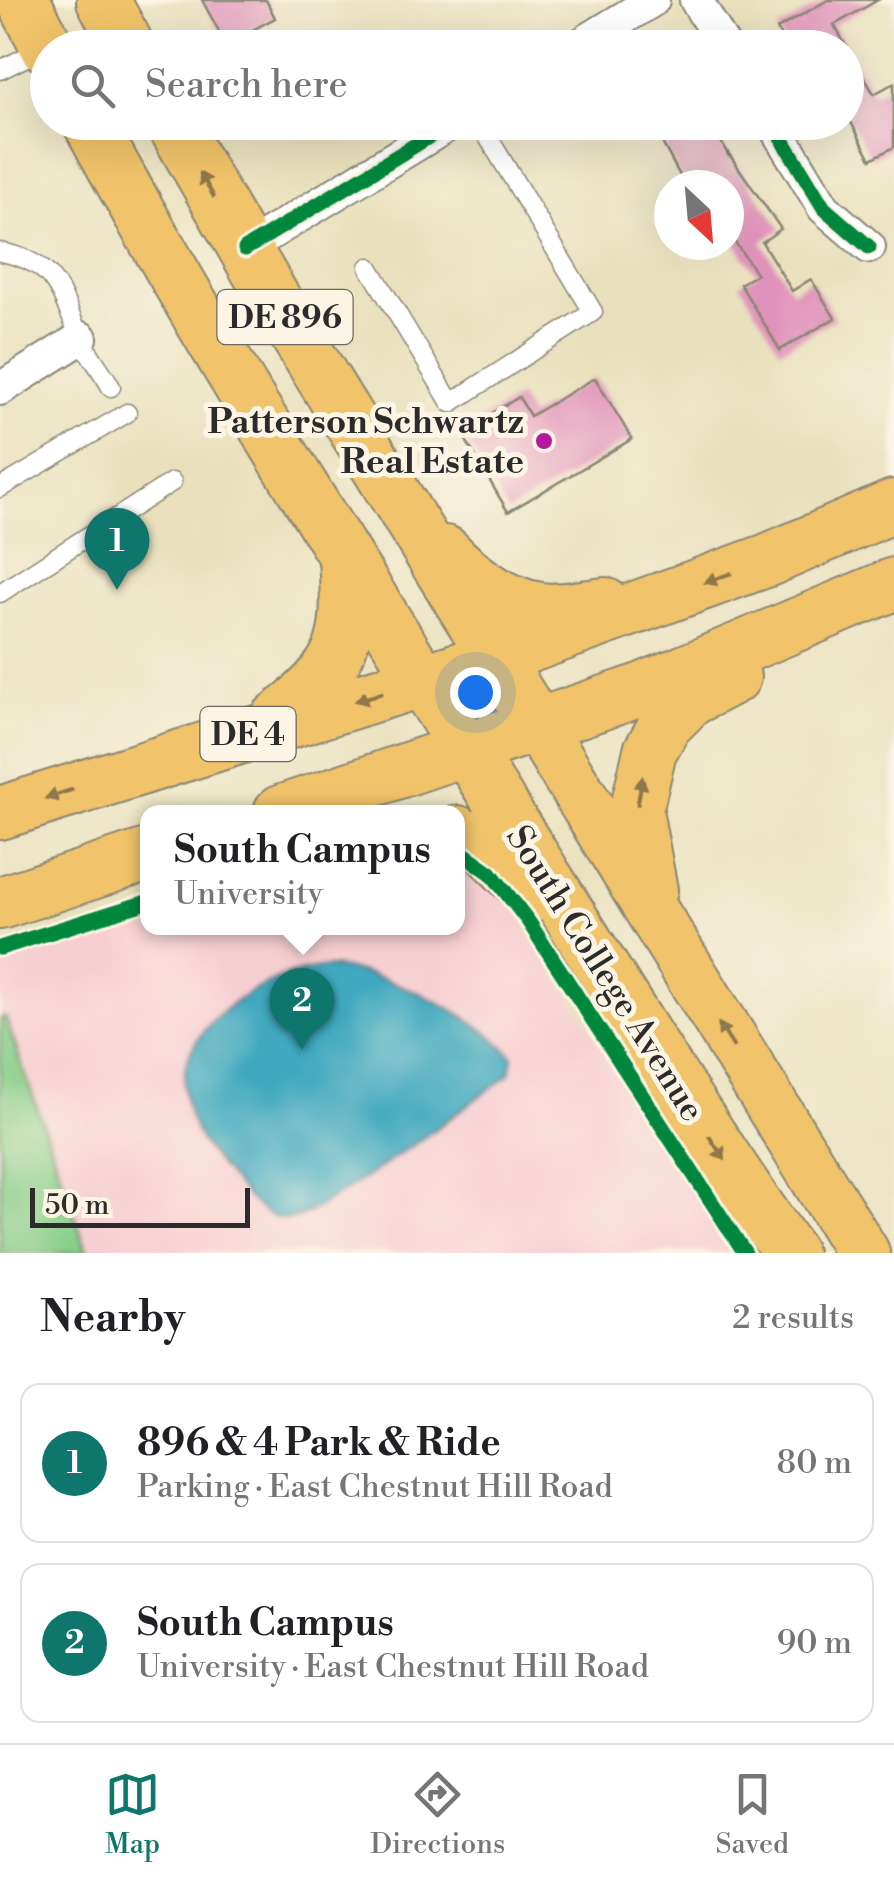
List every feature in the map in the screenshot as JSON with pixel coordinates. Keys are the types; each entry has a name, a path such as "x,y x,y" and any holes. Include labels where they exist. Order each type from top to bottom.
{"main road":[{"path":"23,0 39,30"},
{"path":"103,0 120,30"},
{"name":"South College Avenue","path":"98,140 421,680 588,948 790,1253"},
{"name":"South College Avenue","path":"182,140 244,249 863,1253"},
{"name":"DE 4","path":"0,813 496,658 768,560 894,506"},
{"name":"DE 896","path":"403,508 482,586 542,610 669,596"},
{"path":"263,730 315,689 334,664 345,636 348,607 344,553"},
{"path":"656,922 636,811 648,754 665,726 690,700 890,586"},
{"name":"DE 4","path":"301,805 653,685 890,586"},
{"path":"465,836 480,844 588,948"},
{"path":"0,903 140,857"}],"street":[{"path":"696,0 714,30"},
{"path":"601,30 639,3"},
{"path":"244,249 423,140"},
{"path":"783,140 824,208 869,247"},
{"path":"0,389 81,338"}],"lane":[{"path":"0,70 30,56"},
{"path":"370,267 452,402 593,312 489,140"},
{"path":"0,252 16,255 45,270 70,306 81,338 111,387"},
{"path":"0,488 127,412"},
{"path":"0,593 172,482"}],"shaded area":[{"path":"465,864 505,893 659,1138 740,1253 0,1253 0,962 140,916 140,935 465,935"}],"green space":[{"path":"5,1017 88,1253 0,1253 0,1019"}],"water":[{"path":"327,967 348,969 400,985 454,1011 498,1041 513,1057 510,1074 353,1185 305,1214 281,1219 255,1204 203,1144 186,1105 186,1065 211,1022 232,1004 279,979"}],"building":[{"path":"202,0 266,0 275,18 252,30 218,30"},
{"path":"828,0 878,0 834,25 837,30 777,29"},
{"path":"864,77 874,94 894,83 894,147 871,159 861,140 864,140"},
{"path":"661,140 720,140 740,170 677,170"},
{"path":"744,176 781,229 762,242 792,291 811,279 835,318 780,350 740,284 757,274 744,255"},
{"path":"595,378 632,439 508,512 461,432 519,397 530,416"}],"cycle path":[{"path":"245,249 424,140"},
{"path":"783,140 824,208 869,247"},
{"path":"465,855 491,873 528,921 745,1253"},
{"path":"0,948 140,904"}],"place":[{"name":"Patterson Schwartz Real Estate","path":"544,441"},
{"name":"896 & 4 Park & Ride","path":"117,590"},
{"name":"South Campus","path":"302,1050"}]}
